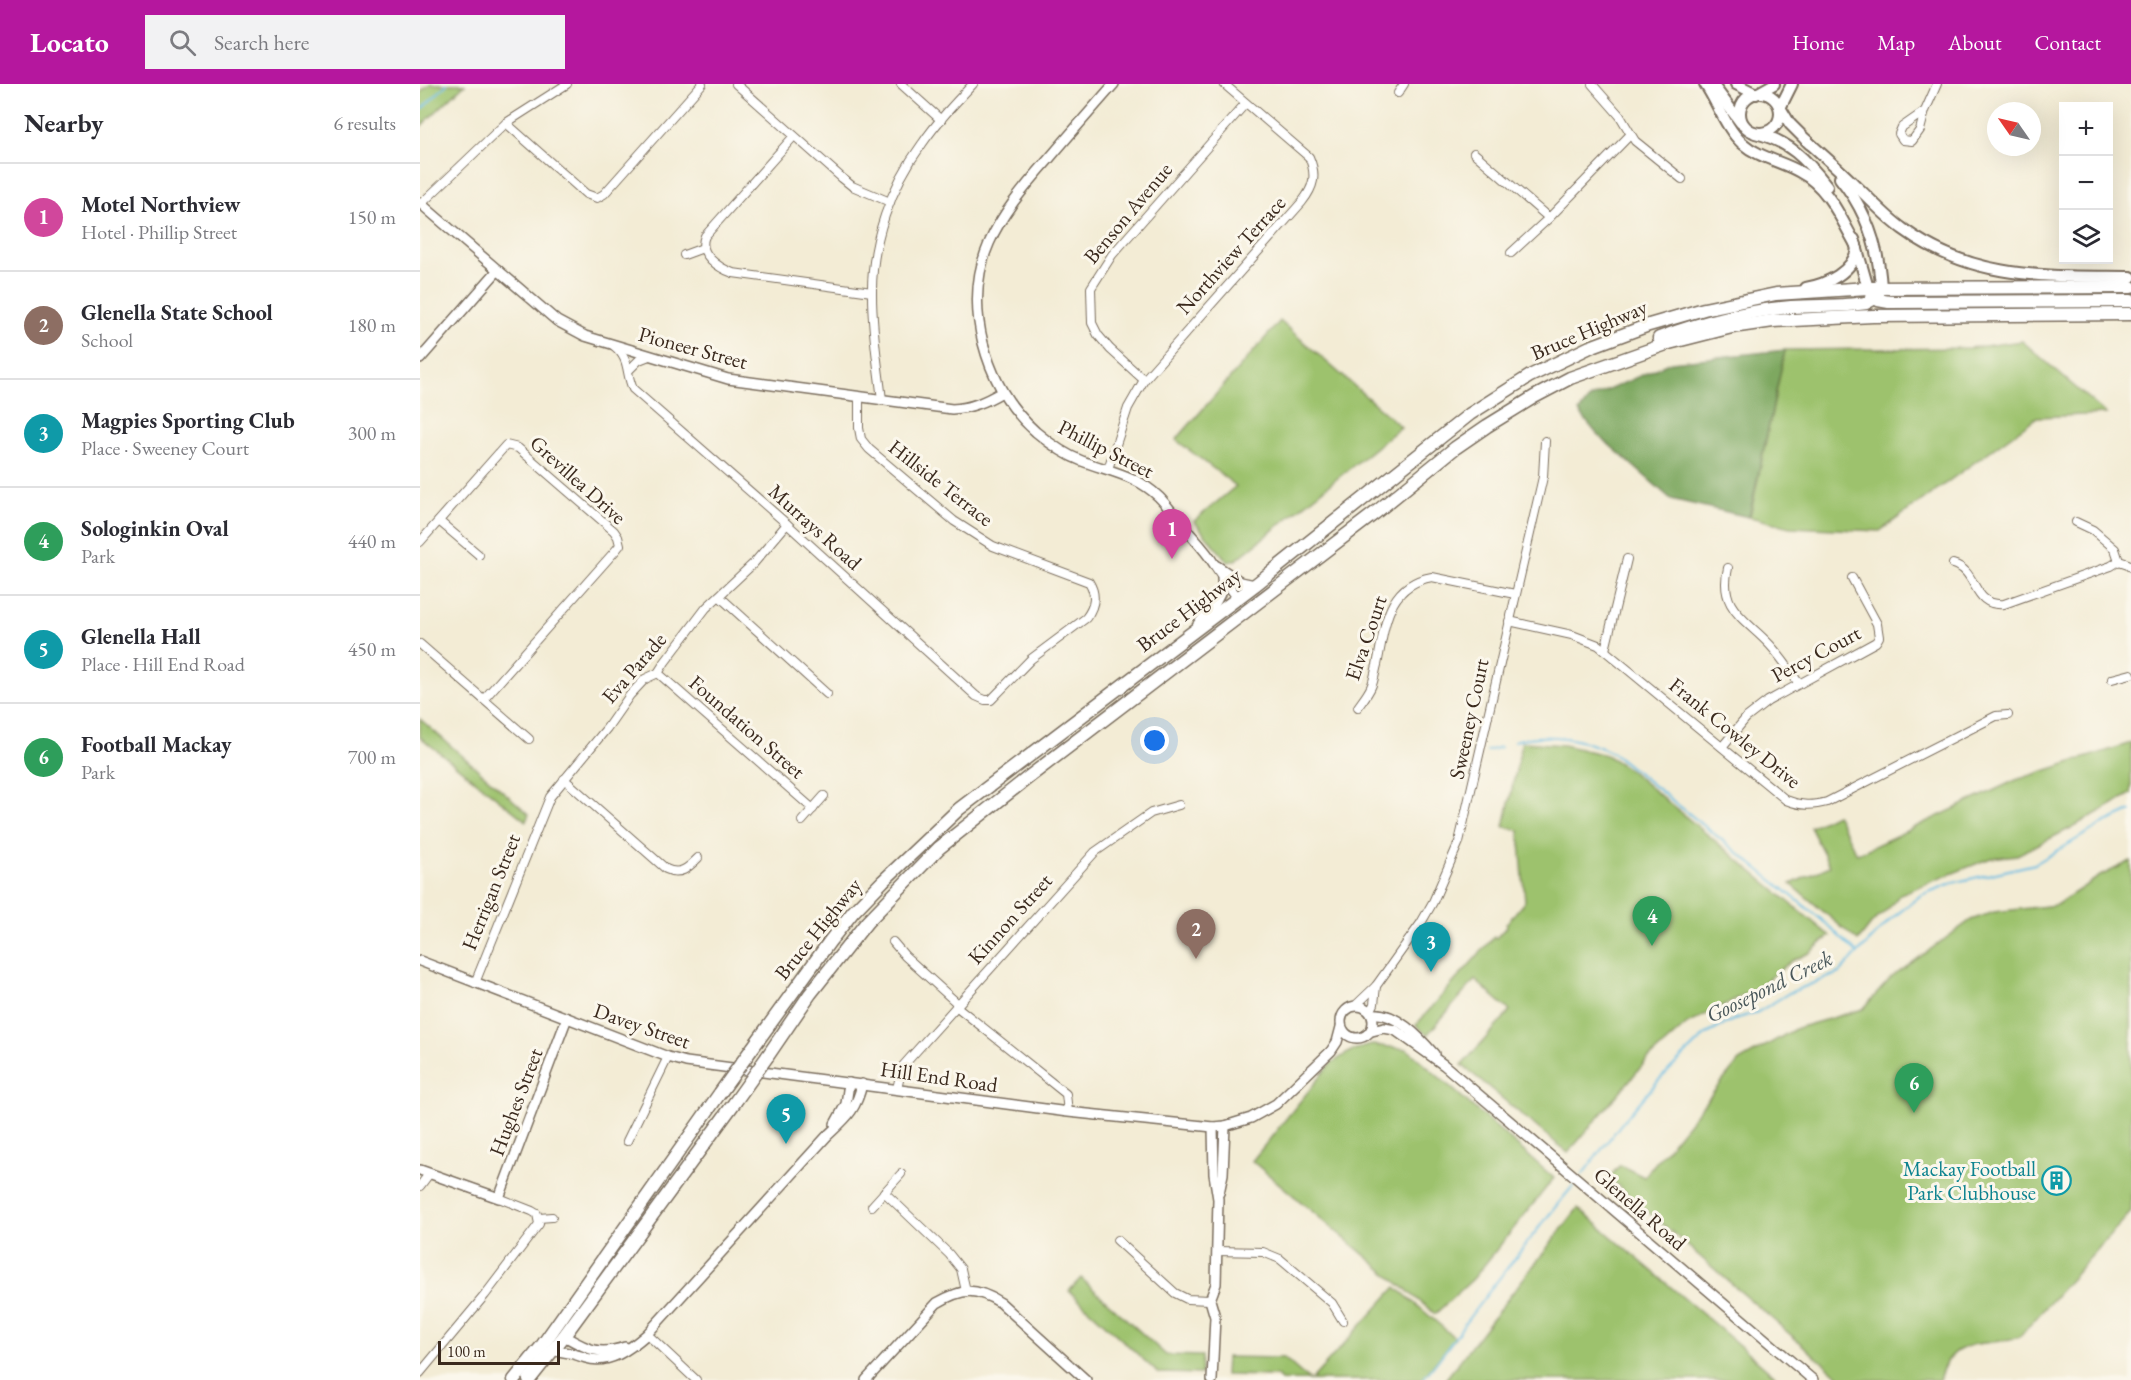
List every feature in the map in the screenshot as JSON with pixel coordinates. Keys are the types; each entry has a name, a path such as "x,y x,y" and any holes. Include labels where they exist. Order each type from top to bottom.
{"highway":[{"name":"Bruce Highway","path":"529,1380 547,1349 720,1093 830,941 883,880 959,809 1192,630 1255,585 1452,427 1493,398 1530,376 1590,347 1649,325 1714,306 1776,294 2131,286"},
{"path":"1570,378 1621,353 1705,322 1779,308 1861,304 1874,292 1886,302 2131,301"},
{"name":"Bruce Highway","path":"564,1336 735,1102 810,994 867,922 939,848 1481,430 1517,406 1570,378 1641,352 1692,336 1773,321 1873,316 2131,314"},
{"path":"1238,598 1253,599 1337,534 1375,513"},
{"path":"547,1349 564,1336"},
{"name":"Bruce Highway","path":"514,1380 547,1349"}],"main road":[{"path":"1705,84 1732,130 1743,143 1758,154 1800,171 1817,183 1857,247 1851,265 1830,281 1819,286 1776,294"},
{"path":"1712,84 1750,130 1773,137 1786,144 1814,169 1845,214 1874,292"},
{"path":"1736,84 1771,96 1793,127 1806,140 1898,225 1924,243 1955,258 1992,270 2023,275 2131,277"},
{"path":"1774,84 1746,99 1741,109 1741,119 1750,130 1766,133 1773,129 1779,121 1780,109 1792,84"},
{"path":"1806,140 1845,184 1863,214 1875,247 1874,292"}],"street":[{"path":"421,203 506,123 567,84"},
{"path":"506,123 586,194 597,198 607,190 702,84"},
{"path":"736,84 852,186 890,202"},
{"path":"901,84 941,120"},
{"path":"882,400 874,347 872,292 875,260 890,202 921,144 973,84"},
{"name":"Phillip Street","path":"1114,84 1014,198 994,230 980,274 977,300 979,326 987,358 1002,392 1018,414 1036,432 1057,447 1080,460 1129,477 1147,487 1161,498 1215,565"},
{"name":"Northview Terrace","path":"1108,469 1128,408 1144,380 1302,202 1313,184 1314,174 1309,157 1224,84"},
{"path":"1398,93 1404,84"},
{"path":"1592,84 1620,116 1630,135 1682,179"},
{"path":"1925,111 1937,84"},
{"name":"Benson Avenue","path":"1144,380 1110,350 1098,335 1092,323 1091,288 1112,255 1245,104"},
{"path":"1511,253 1549,218 1630,135"},
{"path":"794,136 707,234 703,241 707,255 733,273 872,292"},
{"path":"1474,153 1549,218"},
{"name":"Pioneer Street","path":"421,203 557,321 579,333 614,346 728,379 882,400 964,409 984,403 1002,392"},
{"path":"684,255 704,248"},
{"path":"420,359 498,270"},
{"name":"Murrays Road","path":"614,346 621,351 630,369 628,379 633,389 976,696 991,700"},
{"path":"630,369 639,360 648,356"},
{"name":"Hillside Terrace","path":"859,397 861,439 912,487 954,521 993,546 1080,578 1089,582 1093,589 1095,600 1086,618 1031,659 991,700"},
{"name":"Sweeney Court","path":"1355,1006 1376,986 1421,923 1433,902 1459,842 1543,477 1545,441"},
{"name":"Grevillea Drive","path":"420,542 506,445 518,448 614,531 618,537 620,545 616,550 484,699"},
{"path":"439,521 478,555"},
{"path":"2076,522 2093,530 2115,549 2119,561 2131,567"},
{"name":"Eva Parade","path":"541,815 550,797 607,728 630,695 645,679 658,673 706,608 754,563 786,524"},
{"path":"1605,650 1627,559"},
{"path":"1953,564 1960,566 1981,596 1994,605 2004,604 2111,566 2119,561"},
{"path":"1215,565 1241,582 1255,585"},
{"path":"1215,565 1222,579 1238,598"},
{"path":"1728,568 1725,587 1727,599 1784,660 1799,684"},
{"name":"Elva Court","path":"1358,707 1371,687 1388,614 1400,592 1410,584 1419,579 1432,577 1515,594"},
{"name":"Percy Court","path":"1722,747 1757,708 1883,638 1852,578"},
{"path":"1192,630 1218,597 1223,587 1222,579"},
{"path":"719,596 827,694"},
{"name":"Frank Cowley Drive","path":"1509,621 1583,638 1605,650 1786,801 1797,805 1815,805 1833,799 1996,716 2008,715"},
{"path":"420,644 529,739"},
{"name":"Foundation Street","path":"658,673 813,809"},
{"path":"2112,680 2131,674"},
{"path":"564,779 666,869 680,872 698,858"},
{"name":"Foundation Street","path":"802,821 824,796"},
{"name":"Kinnon Street","path":"897,1089 902,1067 1095,852 1151,813 1179,805"},
{"name":"Herrigan Street","path":"475,983 541,815"},
{"path":"893,942 957,1005 1066,1094 1068,1112"},
{"name":"Davey Street","path":"420,962 686,1062 862,1084"},
{"name":"Sweeney Court","path":"1371,1013 1376,986"},
{"path":"1355,1006 1364,1007 1371,1013 1374,1020 1372,1031 1363,1038 1357,1039 1347,1035 1341,1027 1345,1012 1355,1006"},
{"name":"Glenella Road","path":"1371,1013 1379,1013 1406,1028 1444,1065"},
{"name":"Hughes Street","path":"499,1198 567,1018"},
{"name":"Hill End Road","path":"547,1349 601,1360 617,1356 647,1334 826,1136 851,1114 858,1102 862,1084 1068,1112 1213,1127 1225,1126 1251,1118 1276,1104 1331,1051 1337,1042 1341,1027"},
{"name":"Glenella Road","path":"1372,1031 1383,1028 1395,1030 1444,1065 1813,1380"},
{"name":"Hill End Road","path":"1331,1051 1357,1039"},
{"path":"627,1141 668,1057"},
{"path":"826,1136 846,1104 849,1083"},
{"path":"1218,1199 1223,1174 1225,1126"},
{"path":"1212,1380 1215,1317 1210,1299 1216,1284 1218,1199 1214,1174 1213,1127"},
{"path":"420,1186 424,1172 532,1211 539,1218 539,1224 526,1243 464,1322 420,1373"},
{"path":"872,1206 901,1174"},
{"path":"884,1192 949,1254 961,1269 966,1290"},
{"path":"539,1218 552,1217"},
{"path":"1117,1240 1175,1293 1187,1299 1210,1299"},
{"path":"1217,1251 1263,1252 1280,1259 1332,1304 1343,1321"},
{"path":"866,1380 937,1303 950,1295 966,1290 988,1295 1001,1303 1086,1380"},
{"path":"647,1334 696,1380"},
{"name":"Hill End Road","path":"564,1336 587,1349 596,1351 612,1350 636,1343"}],"green space":[{"path":"430,84 465,84 420,127 420,93"},
{"path":"1280,321 1401,427 1236,560 1228,562 1194,521 1236,486 1176,440"},
{"path":"2022,341 2106,414 2037,417 1880,531 1790,527 1750,517 1785,350 1969,348"},
{"path":"1785,350 1749,517 1671,499 1597,434 1579,412 1590,398 1671,362"},
{"path":"420,719 529,814 526,821 420,737"},
{"path":"1522,742 1563,745 1606,755 1627,768 1830,936 1755,989 1687,1024 1646,1061 1568,1153 1462,1065 1510,1011 1475,980 1427,1035 1416,1025 1494,937 1496,938 1507,926 1506,924 1525,901 1519,830 1504,827"},
{"path":"2131,743 2131,794 2017,855 1991,858 1900,894 1858,941 1791,884 1830,866 1810,827 1836,814 1857,854 2016,780"},
{"path":"2131,861 2131,1212 2019,1337 1971,1345 1961,1349 1952,1355 1939,1380 1843,1380 1609,1178 1620,1165 1644,1177 1739,1061 1797,1028 1863,1009 1891,978 1971,920 1994,912 2056,905 2100,876"},
{"path":"1372,1045 1407,1049 1554,1178 1473,1279 1435,1314 1252,1161 1331,1063 1353,1050"},
{"path":"1578,1208 1780,1380 1445,1380"},
{"path":"1081,1278 1166,1355 1202,1356 1201,1374 1158,1373 1069,1291"},
{"path":"1396,1287 1455,1338 1422,1380 1311,1380"},
{"path":"1226,1357 1284,1358 1309,1380 1281,1380 1277,1376 1225,1375"}],"waterway":[{"path":"420,111 447,84"},
{"path":"1514,741 1539,737 1565,738 1613,753 1822,920 1857,953"},
{"path":"1487,751 1501,747"},
{"name":"Goosepond Creek","path":"1582,1175 1621,1124 1659,1080 1705,1035 1735,1019 1758,1012 1789,993 1839,973 1890,920 1921,895 1952,883 2035,864 2104,823 2131,811"},
{"name":"Goosepond Creek","path":"1422,1380 1523,1247 1573,1186"}],"place":[{"name":"Motel Northview","path":"1172,559"},
{"name":"Sologinkin Oval","path":"1652,946"},
{"name":"Glenella State School","path":"1196,959"},
{"name":"Magpies Sporting Club","path":"1431,972"},
{"name":"Football Mackay","path":"1914,1113"},
{"name":"Glenella Hall","path":"786,1144"},
{"name":"Mackay Football Park Clubhouse","path":"2057,1181"}]}
